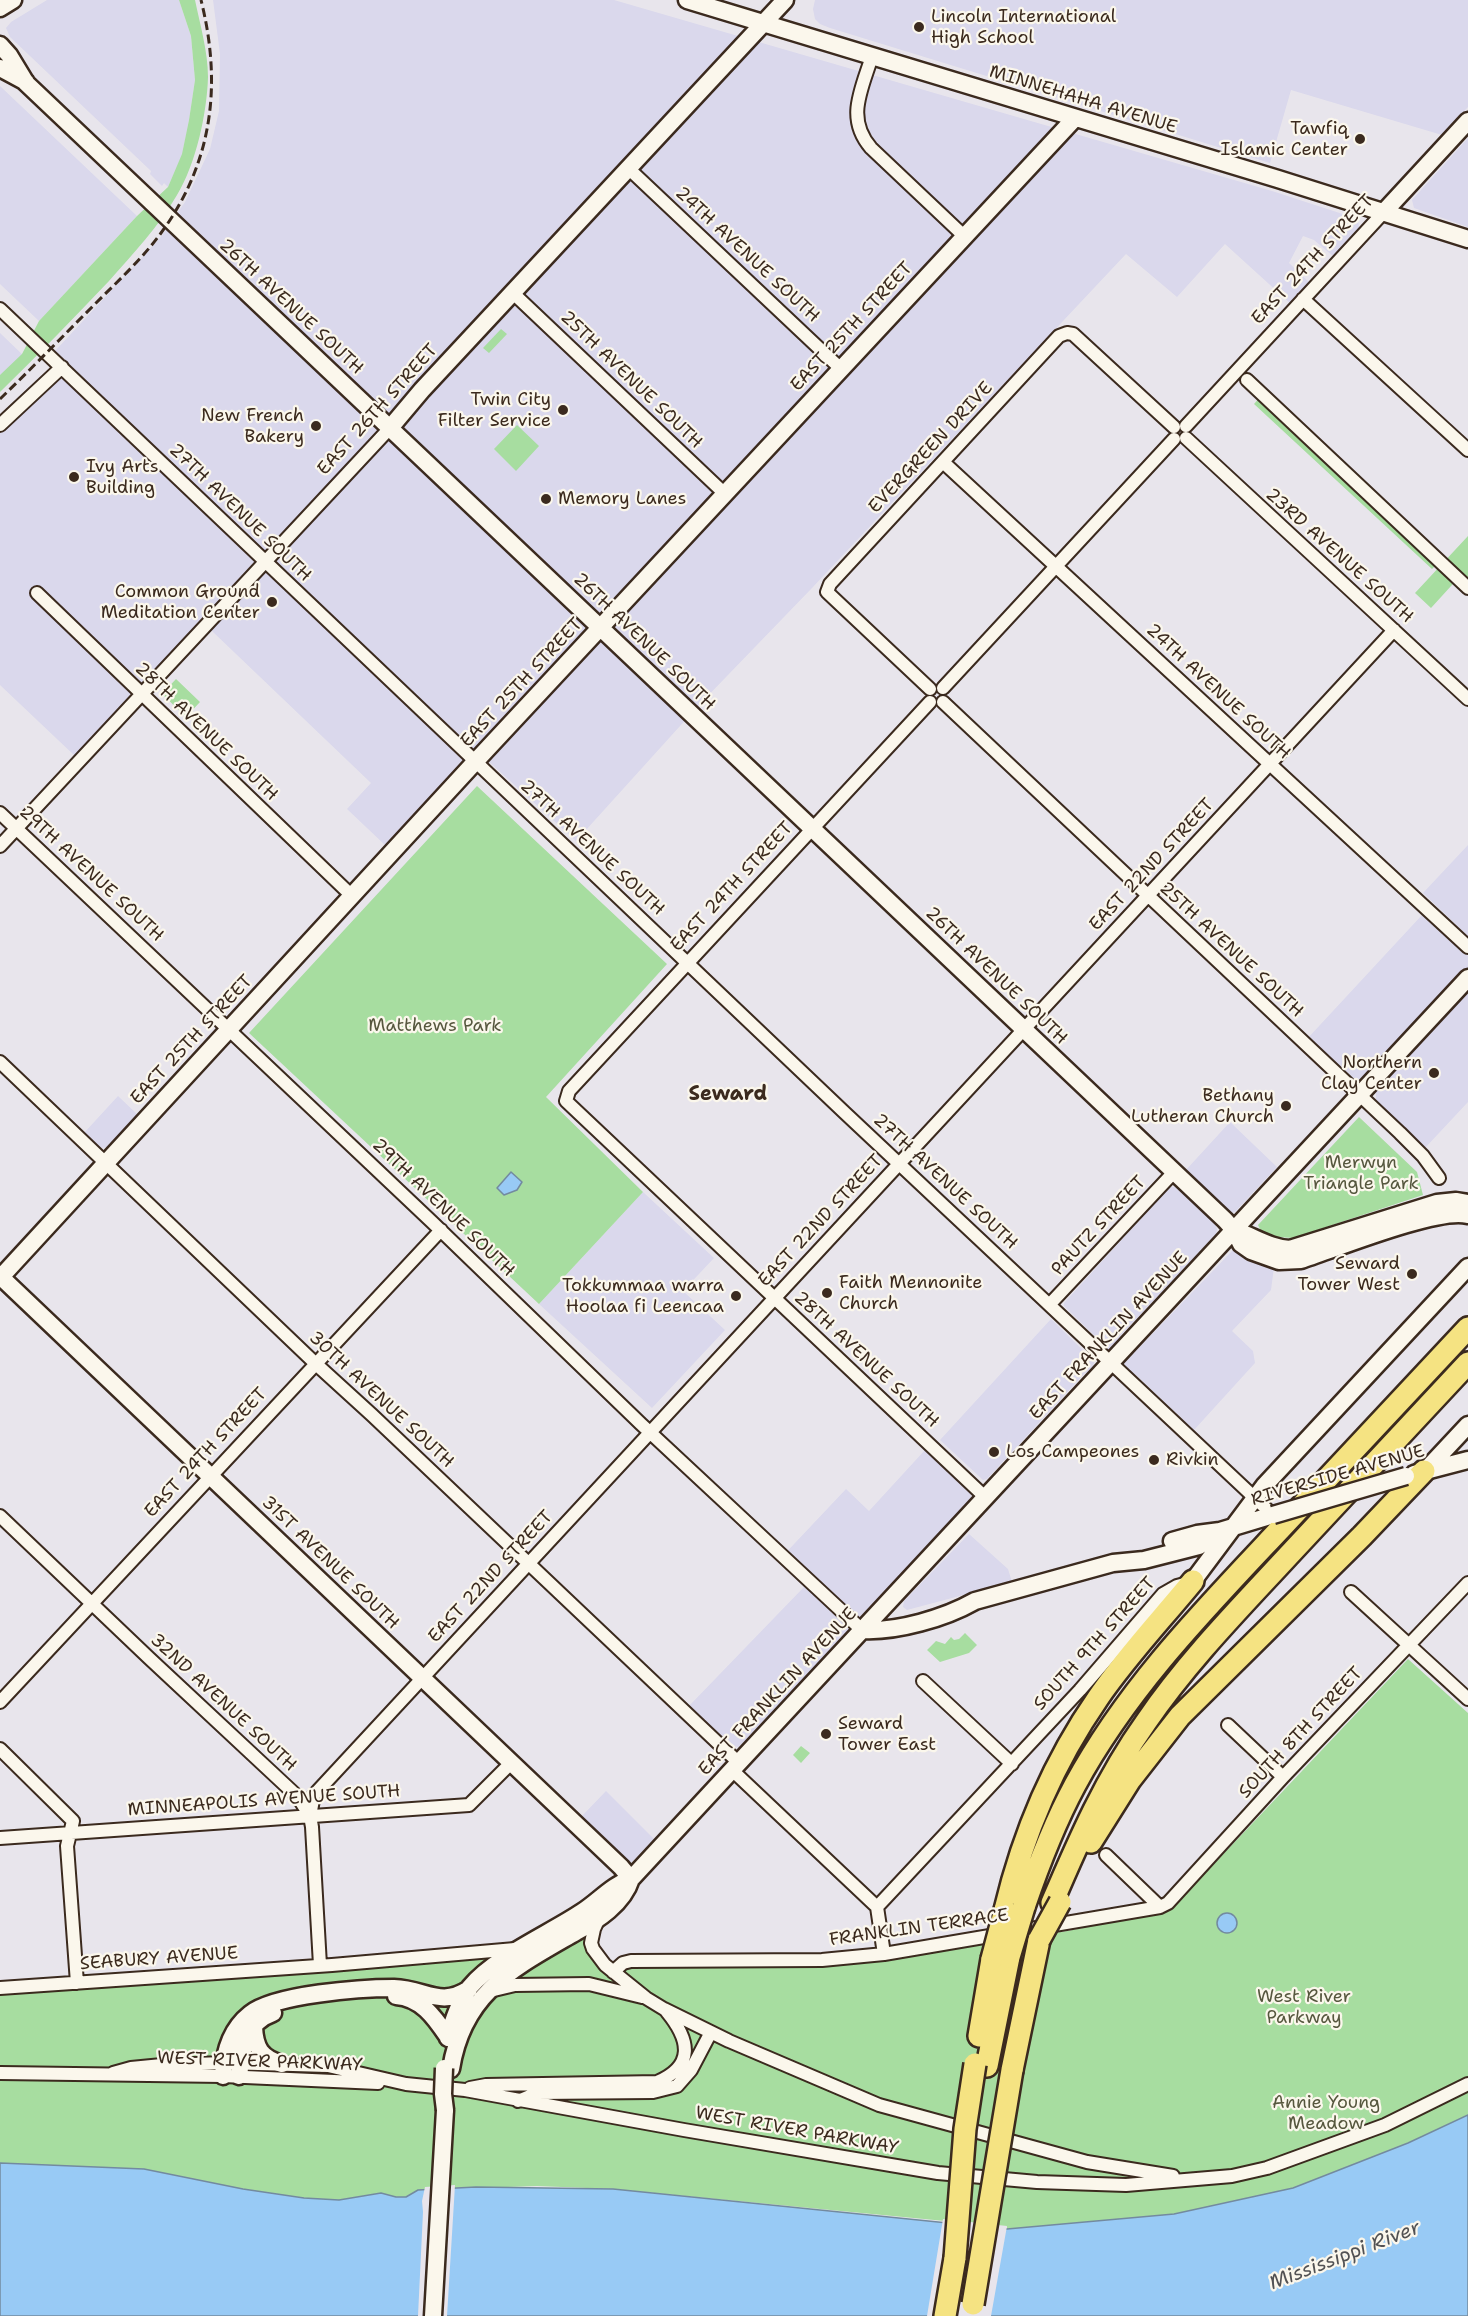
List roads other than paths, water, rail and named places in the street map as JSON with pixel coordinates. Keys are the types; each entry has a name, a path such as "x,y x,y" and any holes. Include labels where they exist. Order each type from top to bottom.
{"highway":[{"path":"1015,1909 1074,1786 1108,1731 1151,1671 1245,1566 1468,1328"},
{"path":"972,2312 1012,2070 1038,1947 1080,1836 1111,1777 1173,1685 1215,1635 1468,1363"},
{"path":"1056,1902 1130,1780 1160,1740 1198,1697 1362,1536 1415,1474"},
{"path":"945,2316 981,2065 1001,1958 1015,1909 1029,1828 1063,1755 1082,1721 1110,1681 1193,1581"}],"street":[{"path":"0,1 5,0"},
{"path":"0,8 13,0"},
{"name":"MINNEHAHA AVENUE","path":"687,0 1468,239"},
{"name":"EAST 26TH STREET","path":"0,846 266,562 785,0"},
{"name":"26TH AVENUE SOUTH","path":"0,45 26,83"},
{"path":"872,56 857,109 857,122 861,134 871,148 964,236"},
{"name":"26TH AVENUE SOUTH","path":"0,68 26,83 601,627 1174,1172 1234,1230 1240,1244 1271,1259 1289,1262 1431,1217 1455,1213 1468,1215"},
{"name":"EAST 25TH STREET","path":"0,1277 840,368 1075,118"},
{"name":"EAST 24TH STREET","path":"566,1101 569,1091 1468,121"},
{"name":"24TH AVENUE SOUTH","path":"628,168 840,368"},
{"name":"25TH AVENUE SOUTH","path":"513,293 725,494"},
{"path":"1303,299 1468,450"},
{"name":"27TH AVENUE SOUTH","path":"0,309 899,1164 1265,1508"},
{"name":"23RD AVENUE SOUTH","path":"1067,333 1072,334 1180,432 1468,699"},
{"name":"EVERGREEN DRIVE","path":"827,592 830,584 1059,336 1067,333"},
{"path":"0,425 62,368"},
{"path":"1247,380 1468,588"},
{"name":"24TH AVENUE SOUTH","path":"943,462 1468,947"},
{"name":"25TH AVENUE SOUTH","path":"827,592 1423,1156 1439,1178"},
{"name":"28TH AVENUE SOUTH","path":"37,594 352,896"},
{"name":"EAST 22ND STREET","path":"310,1816 314,1796 1394,630"},
{"name":"29TH AVENUE SOUTH","path":"0,813 441,1230 650,1432 862,1630"},
{"name":"EAST FRANKLIN AVENUE","path":"447,2068 465,2022 486,1992 516,1968 599,1918 628,1891 632,1879 735,1766 1468,978"},
{"name":"30TH AVENUE SOUTH","path":"0,1062 528,1563 877,1907"},
{"name":"28TH AVENUE SOUTH","path":"566,1101 985,1497"},
{"name":"PAUTZ STREET","path":"1050,1304 1174,1172"},
{"name":"26TH AVENUE SOUTH","path":"1234,1230 1250,1234 1268,1246 1290,1249 1437,1203 1456,1201 1468,1203"},
{"name":"EAST 24TH STREET","path":"0,1702 441,1230"},
{"name":"SOUTH 9TH STREET","path":"877,1907 1080,1690 1163,1594 1193,1581 1227,1529 1265,1508 1264,1486 1468,1268"},
{"name":"31ST AVENUE SOUTH","path":"0,1277 512,1762 632,1879"},
{"path":"1415,1474 1468,1425"},
{"name":"RIVERSIDE AVENUE","path":"862,1630 893,1618 954,1601 975,1601 1113,1563 1144,1560 1199,1546 1227,1529 1252,1521 1265,1508 1468,1460"},
{"name":"32ND AVENUE SOUTH","path":"0,1516 298,1797 310,1816"},
{"name":"SOUTH 8TH STREET","path":"1160,1907 1171,1899 1283,1777 1468,1583"},
{"path":"1351,1592 1468,1699"},
{"path":"923,1681 1012,1764"},
{"path":"1228,1725 1283,1777"},
{"path":"0,1749 71,1817 73,1826 67,1846 77,1983"},
{"name":"MINNEAPOLIS AVENUE SOUTH","path":"0,1838 470,1805 512,1762"},
{"path":"310,1816 326,1965"},
{"path":"1106,1855 1160,1907"},
{"name":"EAST FRANKLIN AVENUE","path":"447,2068 448,2037 455,2016 469,1989 489,1970 582,1912 619,1883 632,1879"},
{"path":"877,1907 884,1954"},
{"name":"FRANKLIN TERRACE","path":"613,1972 617,1966 631,1960 822,1960 884,1954 1160,1907"},
{"name":"WEST RIVER PARKWAY","path":"599,1918 592,1937 593,1949 613,1972 646,1998 711,2032 879,2105 1087,2162 1186,2179"},
{"name":"SEABURY AVENUE","path":"0,1988 522,1949"},
{"name":"WEST RIVER PARKWAY","path":"486,1992 515,1985 589,1984 646,1998"},
{"path":"232,2070 226,2053 238,2026 259,2008 289,2000 354,1990 408,1989 444,1999 457,1996 469,1989"},
{"path":"232,2070 245,2038 268,2014 316,2003 403,1996 425,2007 448,2037"},
{"path":"465,2090 473,2086 486,2085 657,2082 673,2075 685,2052 681,2031 664,2009"},
{"path":"254,2027 255,2043 264,2058 282,2064"},
{"path":"518,2101 537,2093 653,2092 677,2086 691,2070 711,2032"},
{"name":"WEST RIVER PARKWAY","path":"232,2070 282,2064 328,2066 406,2084"},
{"name":"WEST RIVER PARKWAY","path":"0,2073 113,2073 131,2068 162,2065 406,2084 465,2090 938,2173 1037,2182 1126,2185 1232,2176 1267,2168 1385,2125 1468,2084"},
{"path":"433,2316 446,2110 443,2094 447,2068"},
{"path":"1086,2184 1087,2162"}],"water":[{"path":"511,1172 522,1182 517,1190 504,1195 497,1188"},
{"path":"1223,1913 1231,1913 1237,1919 1237,1927 1231,1933 1223,1933 1217,1927 1217,1919"},
{"name":"Mississippi River","path":"1468,2115 1468,2316 0,2316 0,2163 144,2169 243,2189 304,2198 339,2200 381,2193 406,2197 418,2190 476,2187 613,2189 1007,2229 1174,2214 1293,2188 1408,2143"}],"railway":[{"path":"0,399 138,261 154,243 179,206 202,150 208,121 211,62 201,0"}],"place":[{"name":"Lincoln International High School","path":"919,27"},
{"name":"Tawfiq Islamic Center","path":"1360,139"},
{"name":"Twin City Filter Service","path":"563,410"},
{"name":"New French Bakery","path":"316,426"},
{"name":"Ivy Arts Building","path":"74,477"},
{"name":"Memory Lanes","path":"546,499"},
{"name":"Common Ground Meditation Center","path":"272,602"},
{"name":"Northern Clay Center","path":"1434,1073"},
{"name":"Bethany Lutheran Church","path":"1286,1106"},
{"name":"Seward Tower West","path":"1412,1274"},
{"name":"Faith Mennonite Church","path":"827,1293"},
{"name":"Tokkummaa warra Hoolaa fi Leencaa","path":"736,1296"},
{"name":"Los Campeones","path":"994,1452"},
{"name":"Rivkin","path":"1154,1460"},
{"name":"Seward Tower East","path":"826,1734"}],"district":[{"name":"Seward","path":"728,1095"}],"park label":[{"name":"Matthews Park","path":"435,1026"},
{"name":"Merwyn Triangle Park","path":"1361,1173"},
{"name":"West River Parkway","path":"1304,2007"},
{"name":"Annie Young Meadow","path":"1326,2113"}]}
